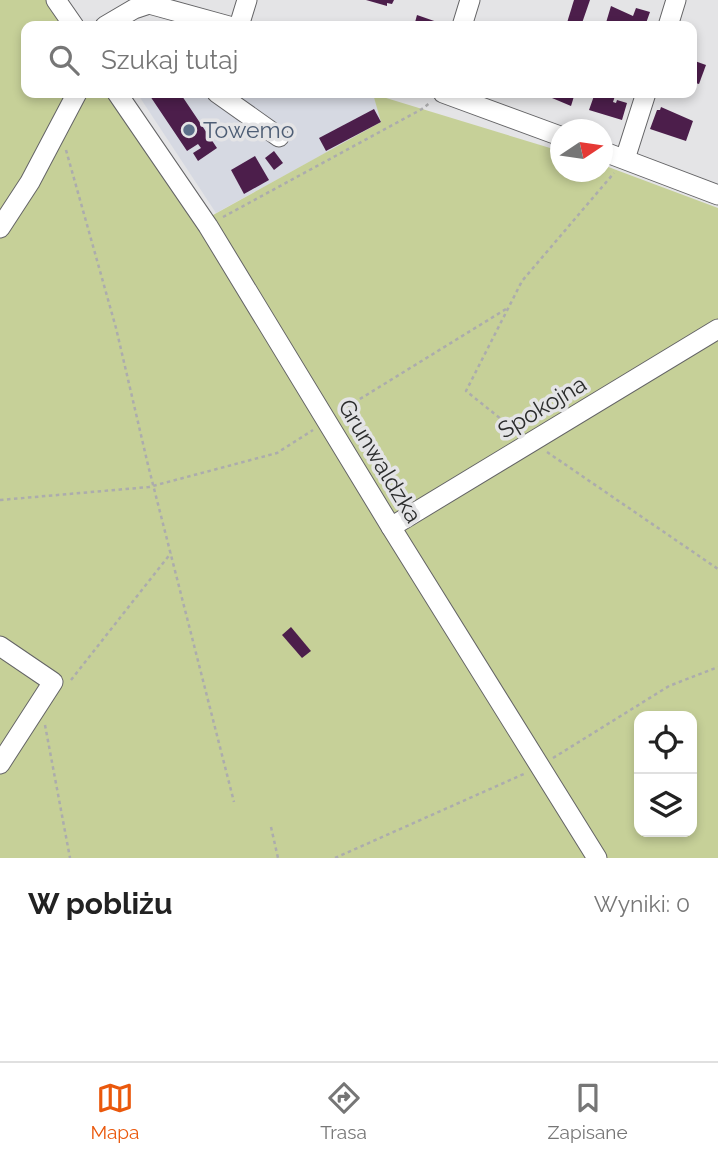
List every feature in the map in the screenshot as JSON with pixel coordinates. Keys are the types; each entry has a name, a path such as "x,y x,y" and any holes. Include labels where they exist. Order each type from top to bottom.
{"street":[{"path":"56,0 71,21"},
{"path":"241,21 247,0"},
{"path":"464,21 470,0"},
{"path":"670,21 676,0"},
{"path":"116,21 134,9 149,4 211,21"},
{"path":"0,228 30,182 74,98"},
{"name":"Grunwaldzka","path":"120,98 208,226 597,858"},
{"path":"224,98 279,137"},
{"path":"440,98 550,133"},
{"path":"625,159 644,98"},
{"path":"613,155 718,195"},
{"name":"Spokojna","path":"391,527 718,329"},
{"path":"0,646 59,685 41,701 0,764"}],"path":[{"path":"208,226 422,109 436,98"},
{"path":"60,126 116,328 234,802"},
{"path":"522,435 466,391 522,281 625,159"},
{"path":"336,414 509,307"},
{"path":"0,500 153,485 277,453 312,430"},
{"path":"545,451 718,569"},
{"path":"59,685 171,553"},
{"path":"335,858 540,767 669,686 718,667"},
{"path":"41,701 70,858"},
{"path":"271,827 278,858"}],"shaded area":[{"path":"140,98 374,98 382,122 216,213"}],"green space":[{"path":"0,0 50,0 64,21 21,21 21,98 112,98 195,225 381,122 374,98 386,98 550,148 550,182 613,182 613,169 718,208 718,858 0,858"}],"building":[{"path":"366,0 394,0 392,4 387,3 387,6"},
{"path":"574,0 590,0 583,21 568,21"},
{"path":"611,6 633,16 636,8 650,12 647,21 606,21"},
{"path":"417,15 434,21 415,21"},
{"path":"697,62 706,65 697,83"},
{"name":"Towemo","path":"151,98 183,98 217,148 198,161 193,153 201,148 198,144 187,151"},
{"path":"552,98 573,98 571,106"},
{"path":"593,98 614,98 613,102 616,103 617,100 627,103 622,120 589,110"},
{"path":"661,107 693,121 686,141 650,129 657,110"},
{"path":"374,109 381,122 326,151 319,138"},
{"path":"274,151 283,163 274,170 265,158"},
{"path":"255,156 269,180 244,194 231,170"},
{"path":"291,627 311,651 302,658 282,635"}],"place":[{"name":"Towemo","path":"189,130"}]}
